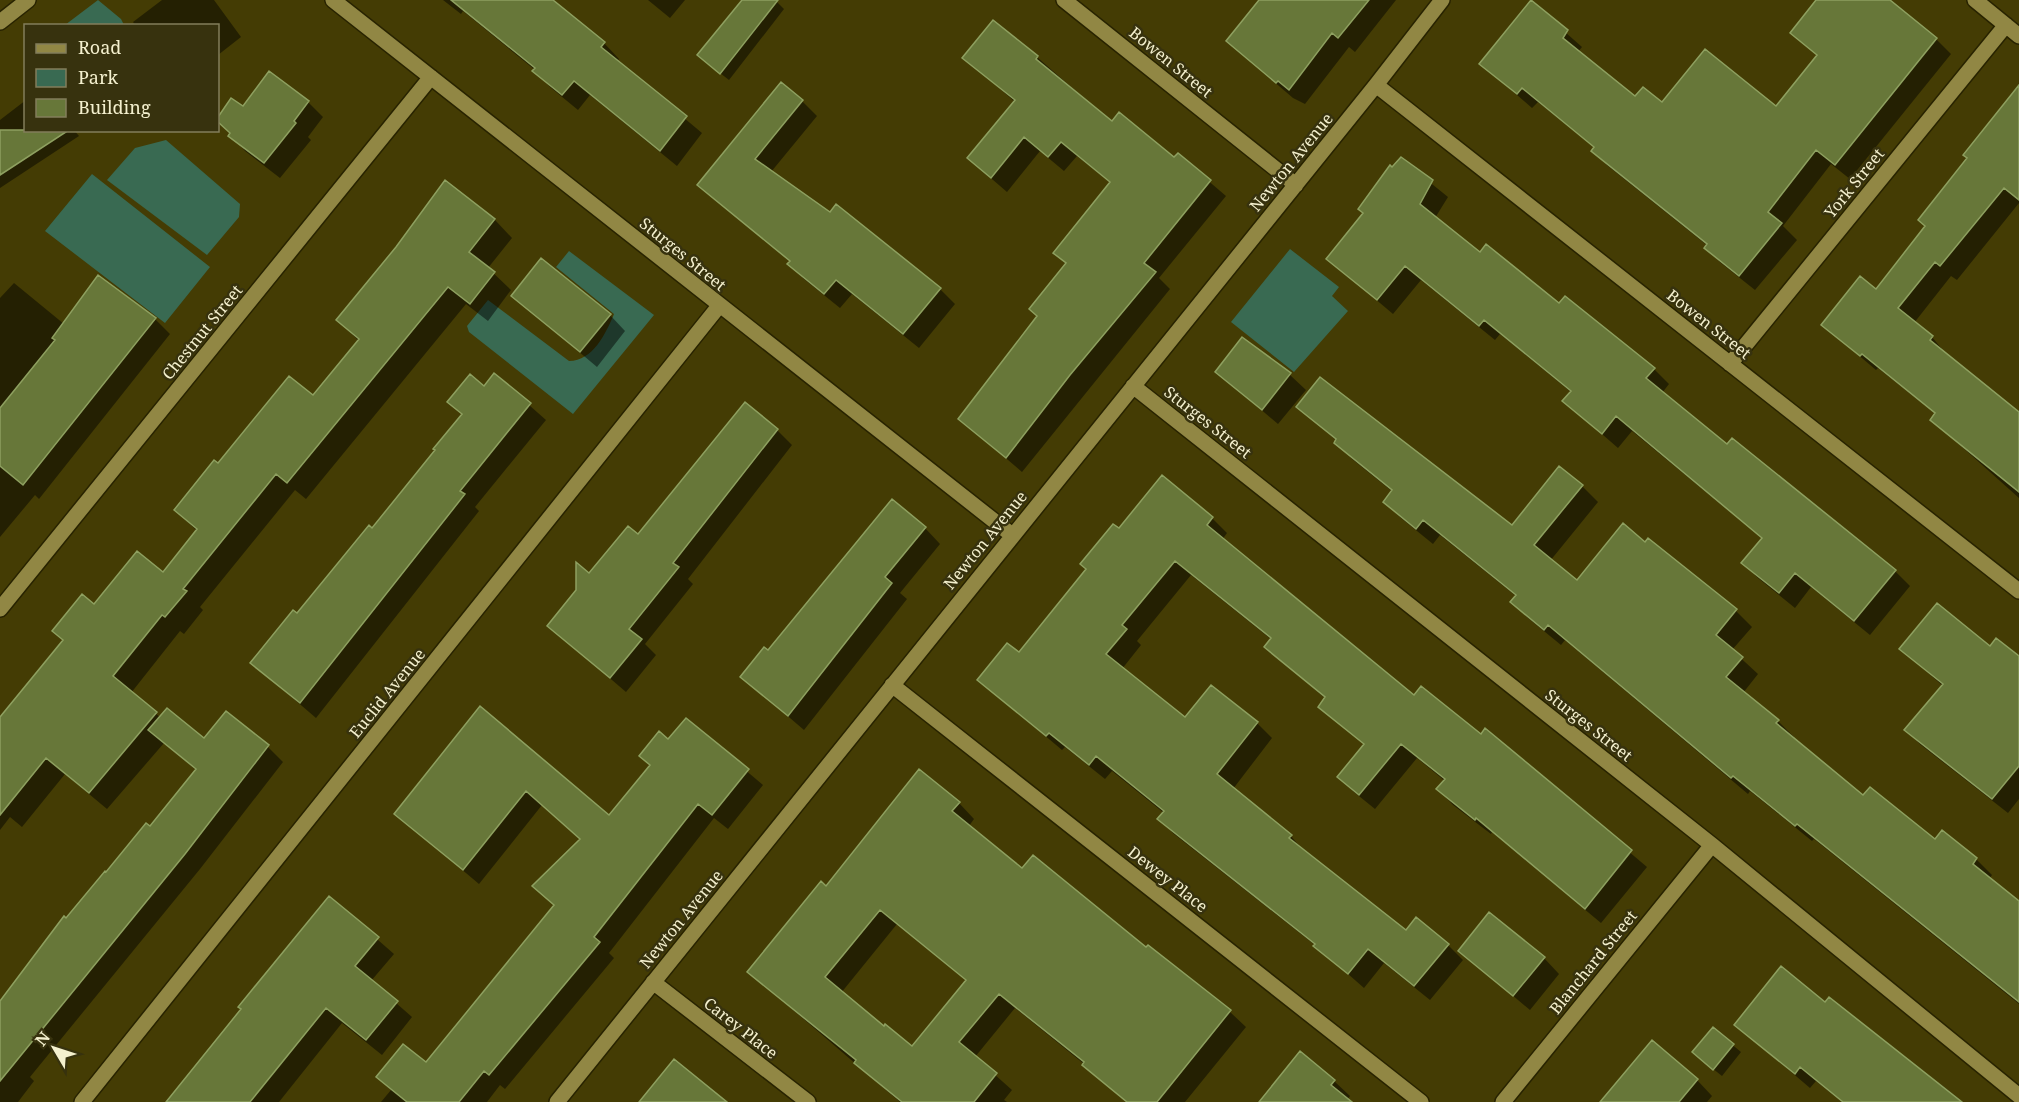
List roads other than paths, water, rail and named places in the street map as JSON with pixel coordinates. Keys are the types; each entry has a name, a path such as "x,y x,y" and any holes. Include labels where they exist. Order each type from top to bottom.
{"street":[{"path":"0,22 27,0"},
{"name":"Sturges Street","path":"333,0 1012,535"},
{"name":"Bowen Street","path":"1064,0 1296,184"},
{"name":"Newton Avenue","path":"557,1102 1442,0"},
{"path":"1976,0 2019,36"},
{"name":"York Street","path":"1730,363 2006,25"},
{"name":"Chestnut Street","path":"0,609 431,77"},
{"name":"Bowen Street","path":"1376,85 2019,591"},
{"name":"Euclid Avenue","path":"82,1102 719,306"},
{"name":"Sturges Street","path":"1133,386 1712,845 2019,1096"},
{"name":"Dewey Place","path":"892,685 1421,1102"},
{"name":"Blanchard Street","path":"1503,1102 1712,845"},
{"name":"Carey Place","path":"652,982 808,1102"}]}
